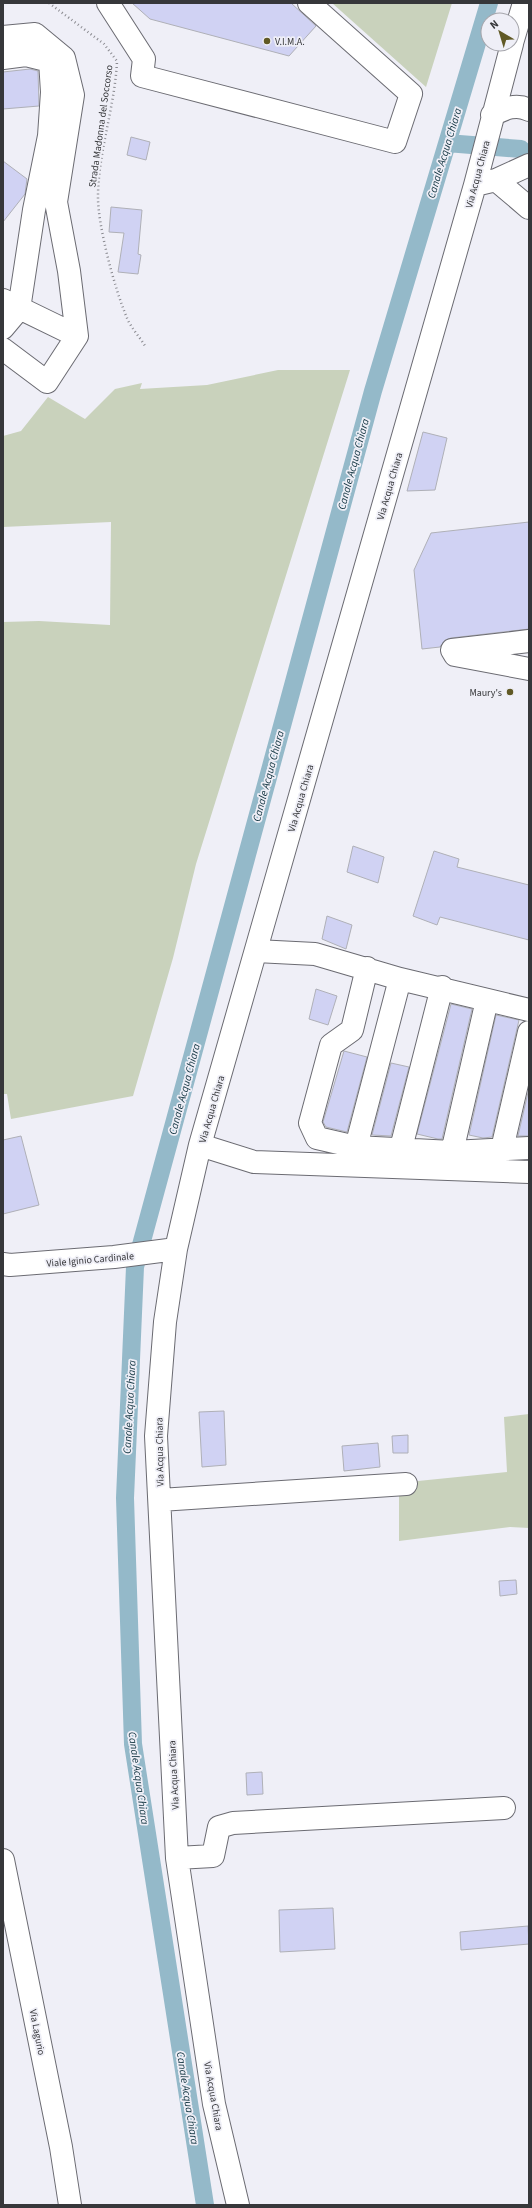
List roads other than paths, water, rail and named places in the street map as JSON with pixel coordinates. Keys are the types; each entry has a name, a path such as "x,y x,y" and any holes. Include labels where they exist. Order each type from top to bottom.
{"street":[{"path":"108,3 144,59 142,76 395,142 410,94 309,3"},
{"name":"Via Acqua Chiara","path":"520,17 524,3"},
{"path":"3,37 35,34 64,58 73,95 56,202 69,271 77,336 47,382 3,349"},
{"name":"Via Acqua Chiara","path":"238,2205 214,2104 177,1858 156,1436 165,1322 167,1250 200,1145 256,951 475,184 489,125 510,52"},
{"path":"3,58 26,55 50,61 52,92 50,136 11,305 3,328"},
{"path":"489,125 507,107 524,108 529,110"},
{"path":"475,184 496,180 529,165"},
{"path":"496,180 529,208"},
{"path":"11,305 77,336"},
{"path":"529,641 452,650 455,655 529,669"},
{"path":"256,951 315,954 367,968 400,979 529,1010"},
{"path":"367,968 352,1030 331,1045 310,1123 317,1138 356,1147 401,1148 452,1152 529,1148"},
{"path":"356,1147 400,979"},
{"path":"401,1148 442,988"},
{"path":"452,1152 487,1000"},
{"path":"502,1149 529,1032"},
{"path":"200,1145 254,1162 529,1172"},
{"name":"Viale Iginio Cardinale","path":"3,1264 10,1265 114,1257 167,1250"},
{"path":"160,1500 406,1484"},
{"path":"177,1858 213,1856 219,1827 233,1823 504,1808"},
{"name":"Via Lagurio","path":"3,1860 61,2147 70,2205"}],"waterway":[{"name":"Canale Acqua Chiara","path":"205,2205 133,1744 125,1498 135,1267 373,391 489,3"},
{"path":"447,143 521,149"}],"place":[{"name":"V.I.M.A.","path":"267,41"},
{"name":"Maury's","path":"510,692"}]}
